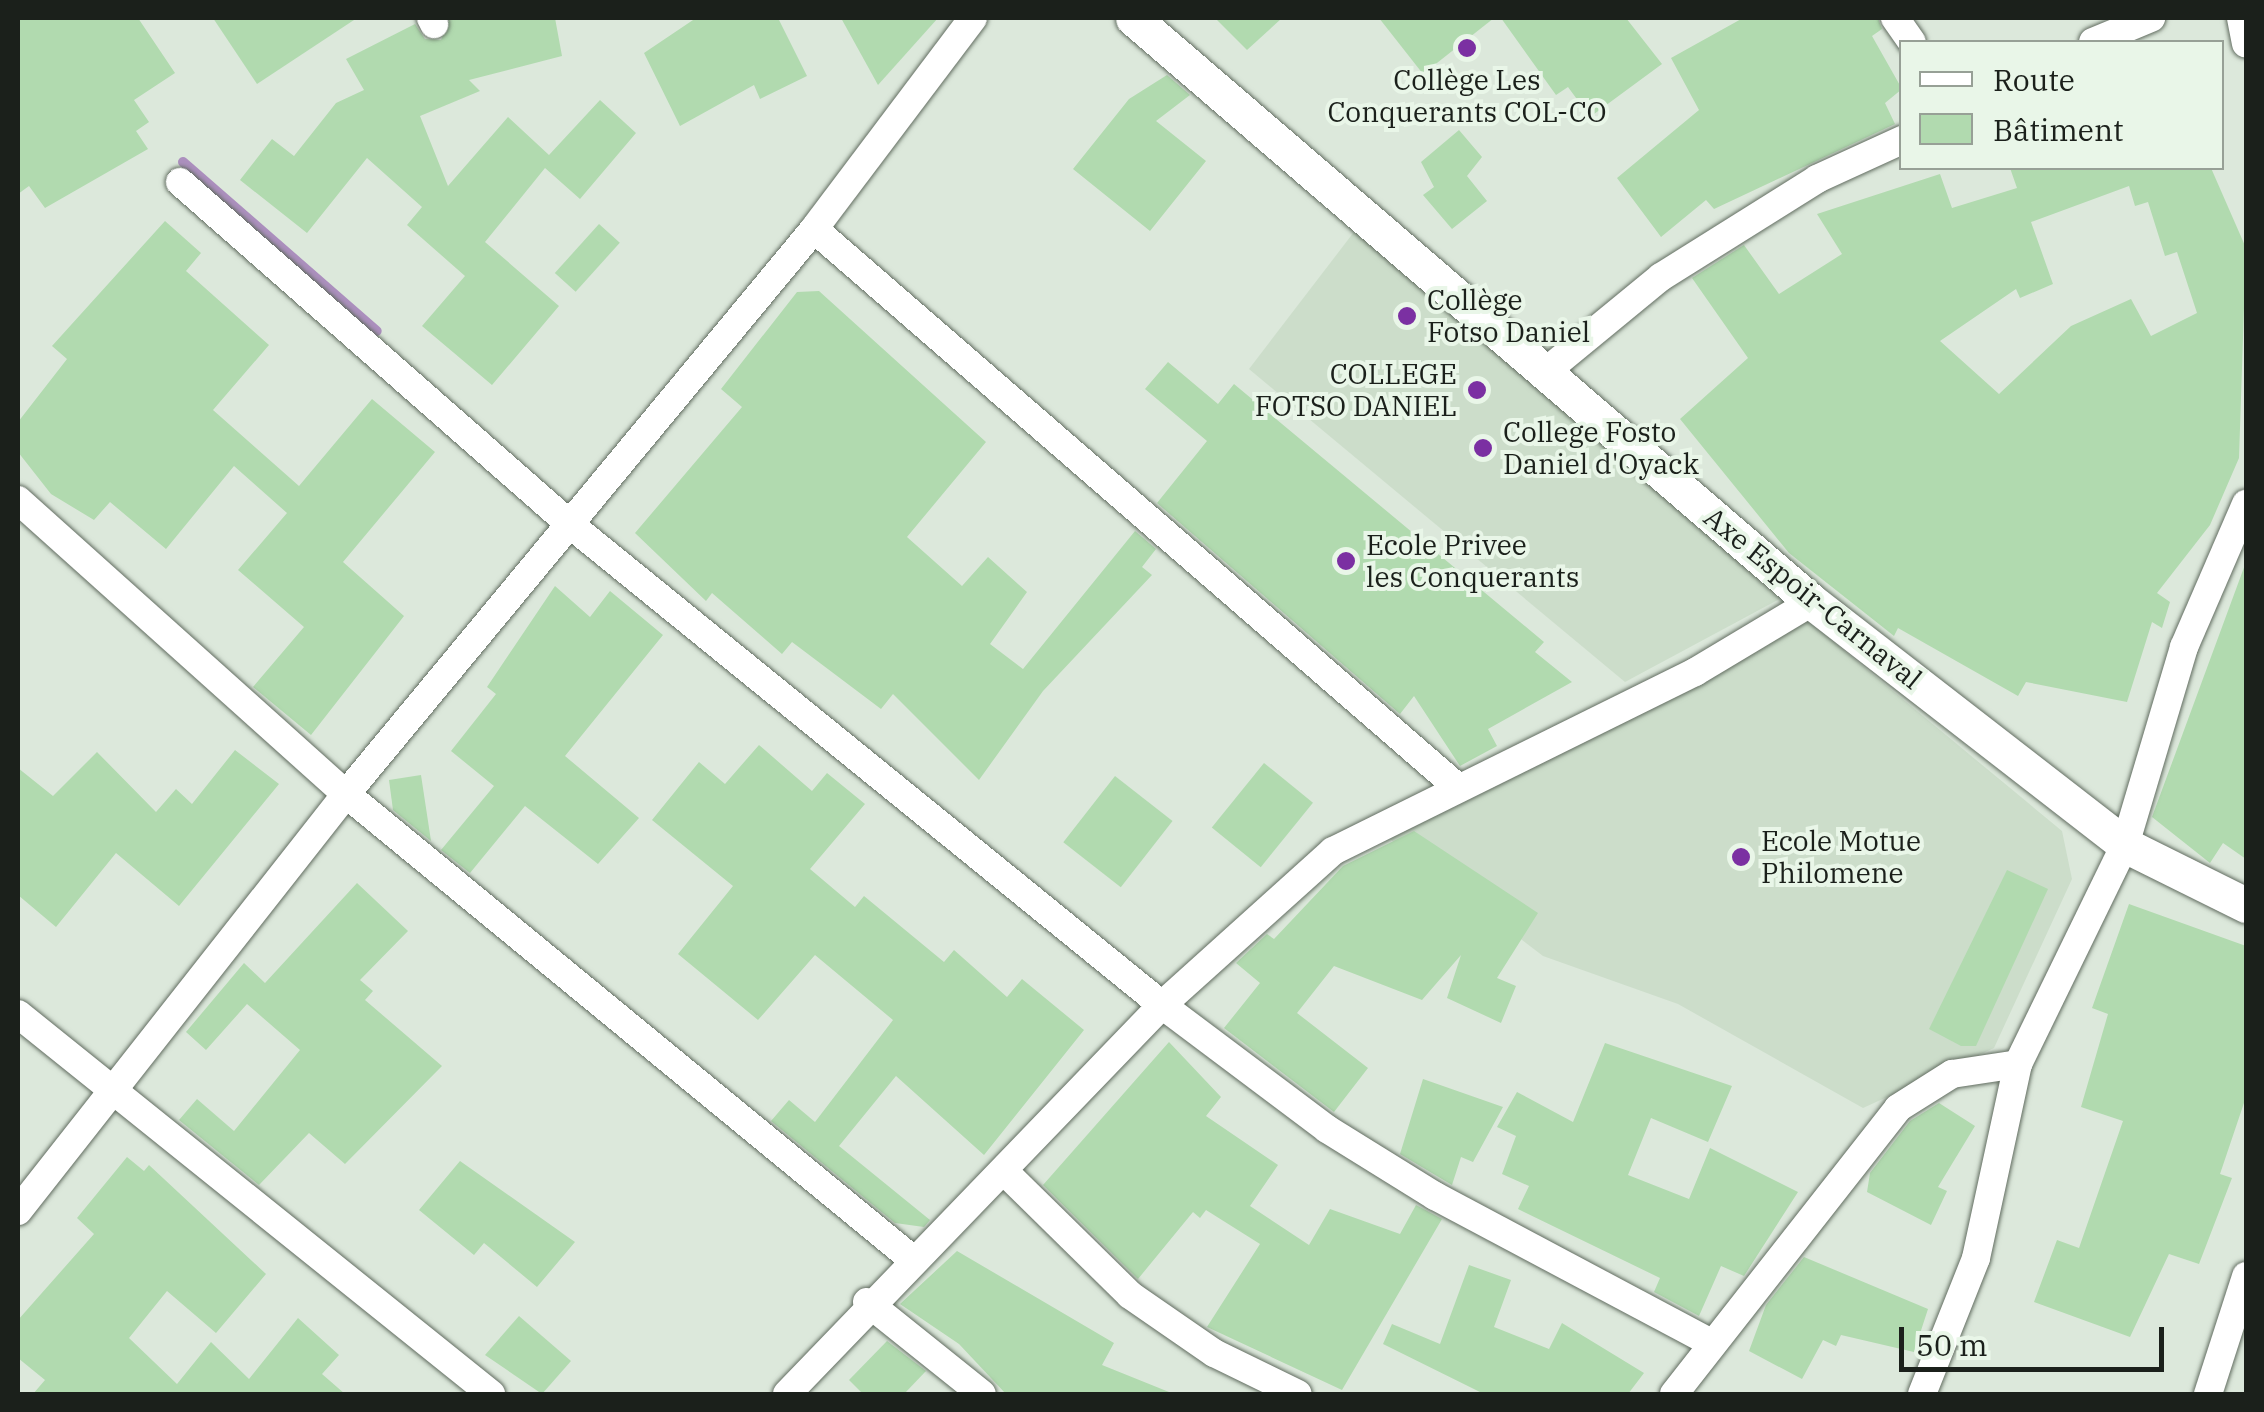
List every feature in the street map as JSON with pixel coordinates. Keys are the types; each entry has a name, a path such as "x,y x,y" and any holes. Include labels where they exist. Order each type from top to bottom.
{"street":[{"path":"18,1211 346,794 572,526 814,229 973,18"},
{"name":"Axe Espoir-Carnaval","path":"1133,18 1812,602 2125,845 2246,905"},
{"path":"1895,18 1911,40"},
{"path":"2098,40 2151,18"},
{"path":"2242,18 2246,44"},
{"path":"1544,373 1661,278 1818,179 1899,141"},
{"path":"180,182 572,526 1162,1004 1435,1196 1712,1343"},
{"path":"814,229 1456,786"},
{"path":"18,500 346,794 912,1259"},
{"path":"1922,1394 1976,1258 2018,1064 2125,845 2184,647 2246,504"},
{"path":"786,1394 867,1302 1005,1172 1162,1004 1333,851 1456,786 1695,672 1812,602"},
{"path":"18,1014 490,1394"},
{"path":"1674,1394 1898,1108 1952,1074 2018,1064"},
{"path":"1005,1172 1130,1295 1214,1354 1298,1394"},
{"path":"2208,1394 2246,1276"},
{"path":"867,1302 982,1394"}],"shaded area":[{"name":"College Fosto Daniel d'Oyack","path":"1357,228 1787,595 1625,682 1249,369"},
{"name":"Ecole Motue Philomene","path":"1807,620 2062,831 2072,879 1994,1048 1863,1108 1678,1004 1543,956 1386,836"}],"building":[{"path":"18,18 138,18 175,73 134,100 149,122 136,131 148,149 45,208 29,186 18,194"},
{"path":"213,18 357,18 257,84"},
{"path":"450,18 555,18 562,56 469,80 480,91 420,116 448,186 508,117 549,155 600,100 636,133 580,199 545,168 485,242 559,306 492,385 422,326 465,276 407,225 422,207 367,158 307,233 240,180 272,139 294,156 336,103 364,90 346,59 415,24 425,39 441,40"},
{"path":"696,18 778,18 807,76 760,99 754,85 680,126 644,53"},
{"path":"841,18 938,18 878,85"},
{"path":"1215,18 1282,18 1247,50"},
{"path":"1379,18 1494,18 1423,74"},
{"path":"1501,18 1626,18 1662,64 1590,117 1568,87 1556,95"},
{"path":"1743,18 1878,18 1882,29 1872,36 1899,84 1899,91 1885,103 1895,124 1714,209 1706,200 1661,237 1617,178 1699,110 1671,58"},
{"path":"1167,75 1190,95 1156,121 1206,161 1150,231 1073,169 1129,99"},
{"path":"1459,130 1482,157 1467,176 1487,201 1452,229 1423,195 1434,187 1421,162"},
{"path":"2011,170 2212,170 2246,248 2239,458 2210,525 2157,593 2170,602 2162,628 2152,622 2127,702 2026,682 2018,696 1898,628 1894,636 1789,553 1680,419 1748,358 1692,278 1744,245 1779,294 1842,254 1817,214 1940,174 1952,208 2017,188","holes":["2129,186 2135,206 2148,202 2165,256 2177,252 2197,313 2151,336 2131,299 2071,326 1999,394 1940,341 2016,289 2020,298 2053,284 2031,222"]},
{"path":"165,221 201,253 186,271 269,345 213,410 299,486 372,399 435,452 343,562 404,616 311,735 253,687 304,627 238,570 287,513 234,466 166,549 110,502 94,520 51,494 18,452 18,422 67,359 52,346"},
{"path":"599,224 620,243 576,292 555,273"},
{"path":"819,291 986,442 907,537 962,586 988,557 1027,592 990,644 1023,669 1135,531 1156,549 1142,567 1152,575 1043,691 979,780 893,694 881,709 792,642 782,654 712,593 706,601 635,533 742,407 721,389 797,292"},
{"path":"1168,362 1218,404 1234,384 1544,642 1535,652 1572,682 1488,729 1497,746 1460,766 1414,696 1400,714 1157,503 1207,441 1145,389"},
{"path":"2246,562 2246,859 2223,843 2210,863 2152,817"},
{"path":"555,586 590,617 610,591 663,635 565,756 639,818 598,864 525,806 470,873 441,850 494,786 451,751 496,694 487,687"},
{"path":"759,745 812,791 827,773 865,804 810,869 855,907 864,896 944,962 954,950 1007,997 1022,979 1084,1030 984,1155 896,1076 839,1146 930,1220 924,1227 895,1223 771,1121 789,1100 815,1122 893,1020 815,955 758,1020 678,954 733,886 652,820 699,762 725,784"},
{"path":"235,750 279,784 179,906 116,853 56,927 18,895 18,768 53,796 97,752 156,812 176,789 192,804"},
{"path":"1264,763 1313,803 1261,867 1212,828"},
{"path":"421,775 431,841 393,810 389,780"},
{"path":"1115,776 1173,821 1121,887 1063,842"},
{"path":"1414,831 1538,913 1497,978 1516,986 1501,1023 1447,998 1461,955 1422,1000 1334,966 1297,1013 1368,1068 1334,1112 1224,1028 1260,983 1236,963 1267,934 1274,939 1343,866"},
{"path":"2007,870 2048,889 1976,1046 1961,1046 1929,1029"},
{"path":"357,883 408,931 360,980 373,991 365,1000 442,1066 345,1164 309,1133 259,1185 179,1120 197,1099 234,1131 300,1050 247,1004 206,1050 186,1032 244,963 265,983"},
{"path":"2129,904 2246,946 2246,1097 2220,1174 2232,1178 2199,1264 2169,1254 2130,1337 2034,1302 2057,1240 2079,1248 2123,1121 2081,1107 2108,1014 2092,1008"},
{"path":"1169,1042 1221,1097 1206,1116 1278,1165 1250,1206 1309,1245 1330,1209 1400,1234 1416,1205 1442,1219 1342,1390 1207,1327 1260,1244 1206,1210 1200,1218 1193,1212 1138,1279 1043,1185"},
{"path":"1605,1043 1732,1086 1708,1142 1651,1118 1628,1175 1689,1199 1710,1148 1798,1192 1744,1276 1721,1266 1699,1316 1654,1292 1660,1278 1518,1209 1529,1186 1502,1174 1516,1136 1497,1127 1517,1092 1573,1122"},
{"path":"1423,1079 1503,1107 1473,1162 1461,1157 1452,1185 1400,1154"},
{"path":"1939,1103 1975,1126 1938,1187 1947,1191 1931,1225 1867,1192 1870,1173 1910,1121"},
{"path":"127,1157 144,1171 149,1165 266,1274 216,1333 167,1291 129,1338 177,1384 211,1342 249,1379 298,1318 339,1355 322,1374 345,1394 33,1394 45,1380 18,1358 18,1320 94,1234 77,1218"},
{"path":"460,1161 575,1242 537,1287 484,1243 474,1255 419,1210"},
{"path":"957,1251 1114,1343 1102,1365 1174,1394 1006,1394 959,1344 900,1304"},
{"path":"1804,1257 1928,1309 1914,1352 1841,1335 1836,1346 1823,1340 1802,1379 1749,1351 1766,1305"},
{"path":"1469,1265 1511,1280 1494,1327 1549,1349 1562,1323 1644,1373 1628,1394 1484,1394 1383,1344 1392,1324 1440,1344"},
{"path":"519,1316 571,1361 542,1394 485,1355"},
{"path":"887,1341 926,1371 904,1394 863,1394 849,1380"}],"waterway":[{"path":"183,162 377,331"}],"place":[{"name":"Collège Les Conquerants COL-CO","path":"1467,48"},
{"name":"Collège Fotso Daniel","path":"1407,316"},
{"name":"COLLEGE FOTSO DANIEL","path":"1477,390"},
{"name":"College Fosto Daniel d'Oyack","path":"1483,448"},
{"name":"Ecole Privee les Conquerants","path":"1346,561"},
{"name":"Ecole Motue Philomene","path":"1741,857"}]}
